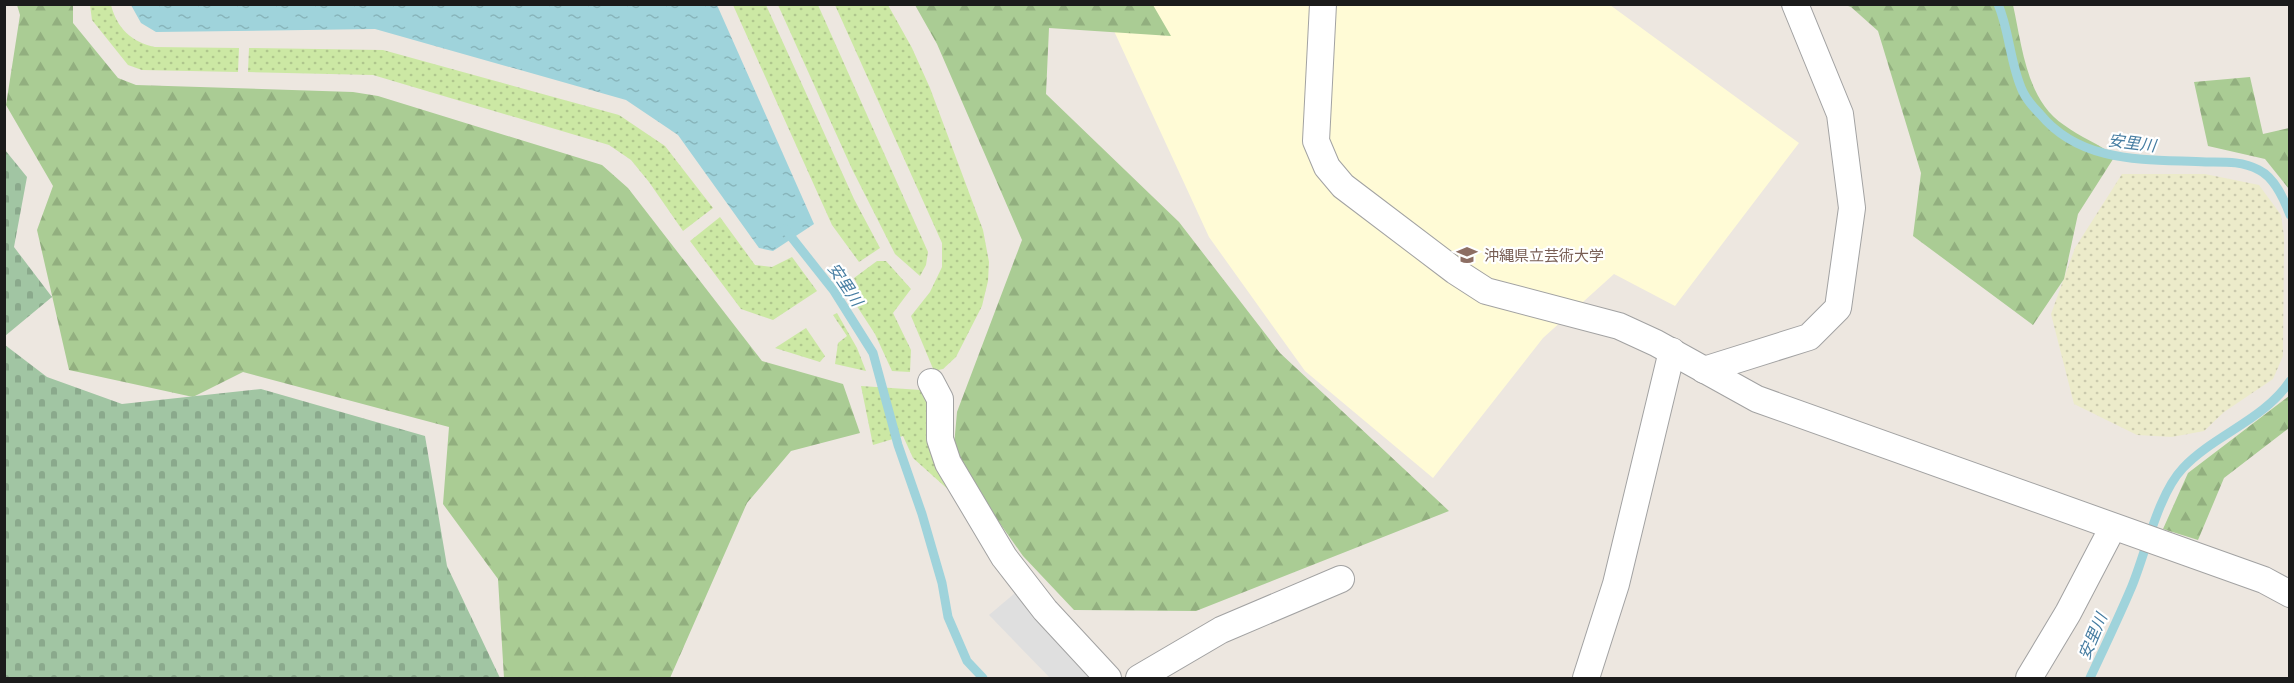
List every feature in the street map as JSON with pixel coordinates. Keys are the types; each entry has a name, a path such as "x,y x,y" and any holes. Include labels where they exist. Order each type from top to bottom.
{"street":[{"path":"1323,4 1316,141 1327,167 1343,186 1455,271 1486,291 1619,326 1672,351 1757,399 2264,580 2289,594"},
{"path":"1704,370 1809,338 1838,308 1852,208 1840,114 1795,4"},
{"path":"1586,678 1616,584 1672,351"},
{"path":"931,382 940,399 940,439 948,463 999,547 1045,610 1108,678"},
{"path":"2029,678 2122,530"},
{"path":"1139,678 1221,630 1341,579"}],"shaded area":[{"name":"沖縄県立芸術大学","path":"1102,5 1610,5 1799,143 1675,306 1614,274 1543,338 1433,478 1305,371 1209,237"},
{"path":"1021,588 1100,678 1050,678 989,615"}],"green space":[{"path":"17,5 73,5 73,23 118,78 136,85 353,92 378,96 602,165 628,188 762,361 843,384 860,433 791,451 747,503 670,678 504,678 498,579 443,504 449,427 243,372 193,397 69,370 37,230 53,186 6,105 20,15"},
{"path":"90,5 111,5 117,21 126,33 146,45 239,48 238,72 142,70 128,65 92,20"},
{"path":"733,5 766,5 854,199 880,248 859,262 832,225"},
{"path":"778,5 818,5 928,252 926,265 920,276 895,254 852,169"},
{"path":"835,5 888,5 912,48 930,88 983,230 989,262 988,281 982,306 956,357 943,369 934,371 911,316 930,292 942,267 942,243"},
{"path":"915,5 1153,5 1171,36 1049,28 1046,94 1179,222 1280,353 1449,511 1196,611 1074,610 1023,556 953,457 957,412 1022,240 937,44"},
{"path":"1845,5 2013,5 2023,54 2041,101 2064,125 2115,156 2078,214 2064,279 2033,325 1913,236 1921,173 1878,31 1851,7"},
{"path":"249,48 383,50 619,115 665,146 713,208 683,231 631,160 609,145 373,75 248,72"},
{"path":"2250,77 2263,134 2289,128 2289,189 2265,159 2208,146 2194,82"},
{"path":"5,150 27,177 14,247 52,297 5,336"},
{"path":"2122,174 2205,174 2259,185 2281,215 2284,236 2283,356 2273,379 2224,412 2204,431 2172,437 2137,435 2074,404 2051,314 2075,248"},
{"path":"720,217 755,265 772,267 792,257 817,291 773,320 741,309 690,241"},
{"path":"877,261 886,261 911,289 893,313 911,350 910,372 892,371 875,334 849,294 859,288 854,278"},
{"path":"837,313 857,348 866,371 835,364 838,343 847,336 833,315"},
{"path":"806,328 825,356 820,362 775,348"},
{"path":"5,345 47,377 122,404 261,389 425,436 447,566 500,678 5,678"},
{"path":"861,386 921,390 931,398 952,493 913,458 903,436 873,445"},
{"path":"2289,396 2289,428 2224,478 2198,540 2163,529 2188,473"}],"water":[{"path":"131,5 717,5 814,224 773,251 759,248 678,135 626,100 375,29 156,32 141,23"}],"waterway":[{"name":"安里川","path":"1998,4 2015,71 2023,92 2033,107 2057,131 2075,143 2117,156 2233,163 2253,167 2270,178 2282,196 2290,215"},
{"name":"安里川","path":"785,229 834,291 873,353 898,445 922,514 942,583 948,617 967,661 983,678"},
{"name":"安里川","path":"2090,678 2132,586 2153,524 2174,479 2195,456 2267,406 2290,381"}],"place":[{"name":"沖縄県立芸術大学","path":"1467,255"}]}
